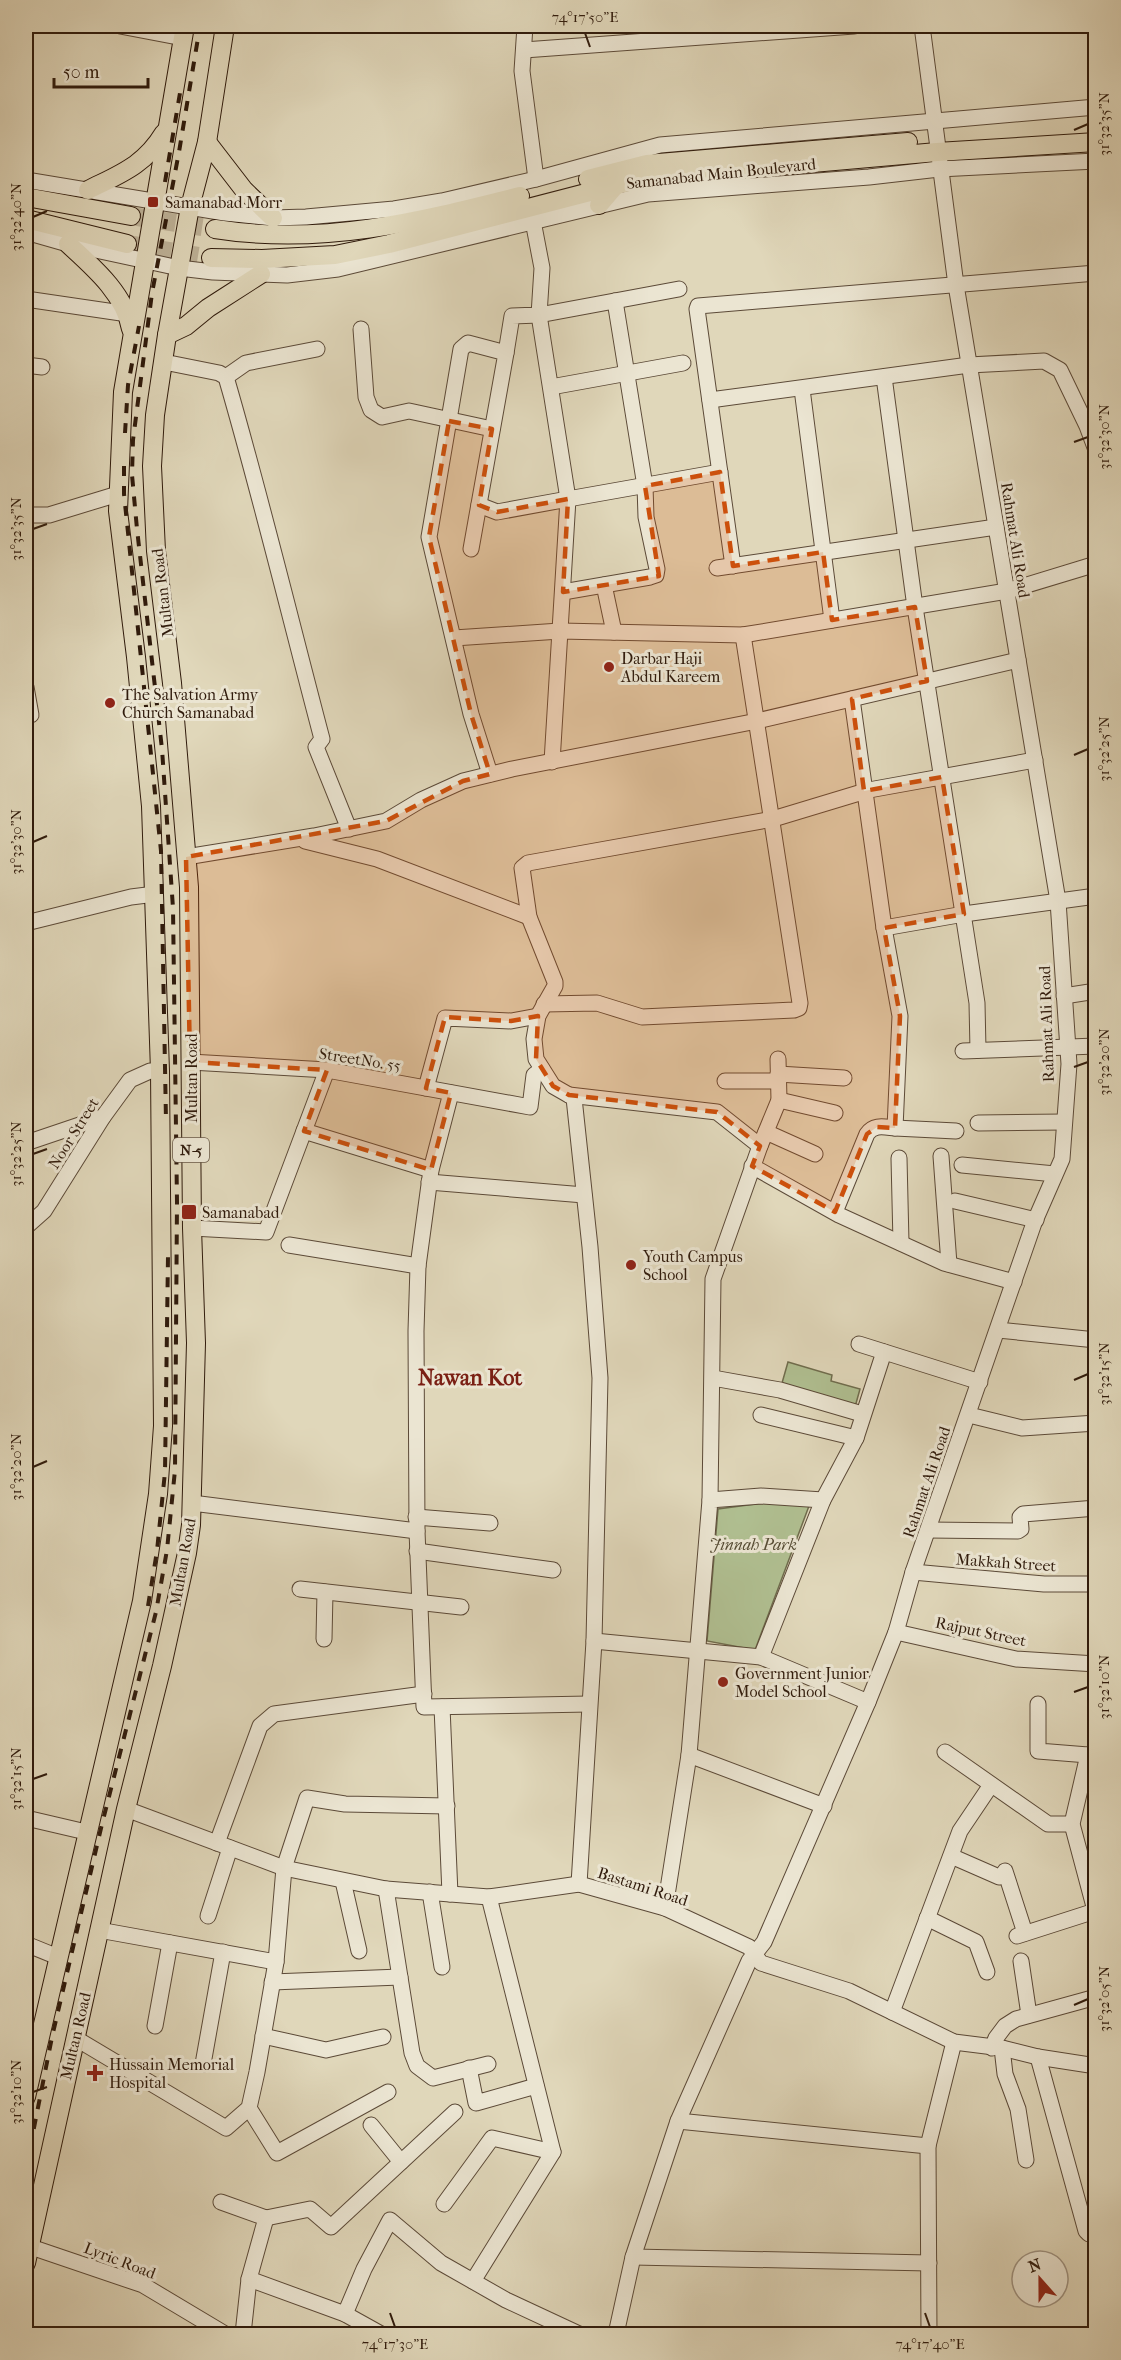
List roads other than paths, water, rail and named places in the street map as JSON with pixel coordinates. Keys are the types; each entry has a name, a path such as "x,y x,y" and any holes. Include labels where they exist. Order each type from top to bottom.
{"main road":[{"name":"Multan Road","path":"27,2255 126,1809 162,1666 187,1553 192,1503 196,1343 192,1228 191,963 186,857 172,683 152,506 153,439 167,335 190,207 207,142 225,26"},
{"name":"Multan Road","path":"27,2084 33,2035 58,1957 129,1658 150,1552 158,1494 163,1426 160,1071 152,806 118,511 118,494 123,392 184,32"},
{"path":"88,190 134,166 147,156 153,151 168,125"},
{"name":"Samanabad Main Boulevard","path":"937,154 1095,133"},
{"path":"207,142 244,190 273,218"},
{"name":"Samanabad Main Boulevard","path":"215,229 267,235 303,236 370,230 619,178 644,178 1095,142"},
{"path":"595,162 619,178 599,205"},
{"name":"Samanabad Main Boulevard","path":"211,258 262,259 335,255 389,244 619,178"},
{"path":"26,197 131,216"},
{"path":"26,219 127,244"},
{"path":"68,244 99,274 128,314 132,334"},
{"path":"167,335 186,326 208,308 261,274"},
{"path":"129,1658 162,1666"}],"street":[{"path":"120,26 184,32"},
{"path":"525,26 522,71 536,179"},
{"path":"524,50 854,26"},
{"name":"Rahmat Ali Road","path":"616,2334 633,2256 678,2121 749,1962 764,1942 824,1806 896,1632 913,1572 1014,1282 1036,1220 1062,1159 1069,1064 1058,901 956,285 922,26"},
{"path":"26,180 225,213 273,218 394,209 442,201 536,179 660,145 1095,107"},
{"path":"26,232 68,244 179,268 287,275 338,269 648,194 869,177 937,154 1095,161"},
{"path":"533,221 542,268 539,315 568,499 552,762"},
{"path":"733,566 698,306 1095,273"},
{"path":"471,549 512,316 539,315 679,289"},
{"path":"26,299 128,314"},
{"path":"563,592 656,575 657,569 646,517 645,486 615,301"},
{"path":"361,329 366,397 371,410 382,417 409,411 492,429"},
{"path":"490,774 471,714 429,537 463,345 468,343 506,353"},
{"path":"226,377 246,363 317,349"},
{"path":"710,400 969,365 1044,361 1060,370 1095,450"},
{"path":"164,362 219,373 226,377 260,494 281,585 322,739 316,745 316,749 349,829"},
{"path":"551,387 683,363"},
{"path":"26,365 42,368"},
{"path":"884,377 905,540 977,1004 970,1051 1095,1047"},
{"path":"802,389 832,620"},
{"path":"479,505 497,512 720,472"},
{"path":"26,515 49,515 118,494"},
{"path":"717,568 996,527"},
{"path":"454,638 560,631 743,635 1007,591 1095,564"},
{"path":"604,585 614,633"},
{"path":"426,1088 445,1018 511,1021 541,1010 597,1004 642,1017 799,1008 773,819 743,635"},
{"path":"186,857 298,839 386,821 421,800 452,786 490,774 757,721 1018,660"},
{"path":"26,687 31,715"},
{"path":"852,699 884,928 900,1016 895,1128"},
{"path":"579,1884 594,1641 600,1378 574,1098 553,1086 536,1059 534,1039 541,1010 555,982 529,917 522,868 528,863 773,819 864,792 1035,760"},
{"path":"298,839 377,859 529,917"},
{"path":"26,923 131,897 155,894"},
{"path":"884,928 964,914 1095,896"},
{"path":"1064,996 1095,991"},
{"name":"StreetNo. 55","path":"190,1062 327,1071 530,1107 534,1074 542,1069"},
{"name":"Noor Street","path":"26,1227 44,1211 103,1117 130,1080 150,1071 160,1071"},
{"path":"192,1228 266,1232 327,1071"},
{"path":"665,1908 689,1755 699,1651 710,1500 713,1279 752,1166 779,1100 778,1072"},
{"path":"725,1081 778,1072 844,1078"},
{"path":"452,1093 430,1176 418,1266 417,1551 424,1707 589,1704"},
{"path":"569,1095 717,1112 760,1146"},
{"path":"779,1100 835,1113"},
{"path":"26,1143 103,1117"},
{"path":"978,1123 1064,1122"},
{"path":"835,1212 871,1129 877,1127 956,1131"},
{"path":"304,1131 430,1176 584,1195"},
{"path":"766,1132 815,1154"},
{"path":"941,1156 949,1264"},
{"path":"899,1158 901,1243"},
{"path":"962,1165 1055,1174"},
{"path":"752,1166 835,1212 901,1243 949,1264 1014,1282"},
{"path":"955,1201 1036,1220"},
{"path":"289,1245 418,1266"},
{"path":"998,1330 1095,1340"},
{"path":"859,1344 980,1382"},
{"path":"761,1657 823,1500 856,1438 884,1352"},
{"path":"713,1378 780,1390 862,1414"},
{"path":"760,1415 856,1438"},
{"path":"969,1415 1022,1428 1095,1422"},
{"path":"710,1500 761,1496 823,1500"},
{"path":"192,1503 417,1524 490,1523"},
{"path":"928,1530 1022,1521 1095,1508"},
{"path":"417,1551 553,1570"},
{"name":"Makkah Street","path":"913,1572 1044,1584 1095,1584"},
{"path":"300,1589 461,1607"},
{"path":"324,1639 325,1593"},
{"name":"Rajput Street","path":"896,1632 1016,1659 1095,1664"},
{"path":"594,1641 761,1657 868,1702"},
{"path":"208,1916 224,1846 260,1726 274,1714 424,1694"},
{"path":"951,1856 1002,1874 1021,1934 1095,1912 1072,1824 1089,1782 1092,1755 1038,1751 1038,1704"},
{"path":"442,1707 450,1893"},
{"path":"945,1752 1048,1824 1072,1824"},
{"path":"689,1755 824,1806"},
{"path":"892,2012 960,1830 991,1785"},
{"path":"75,2038 226,2128 249,2108 276,1962 284,1868 307,1798 345,1803 447,1806"},
{"name":"Bastami Road","path":"126,1809 284,1868 386,1889 489,1897 579,1884 665,1908 748,1947 761,1963 849,1991 954,2042 1095,2066"},
{"path":"26,1818 86,1832"},
{"path":"344,1881 359,1952"},
{"path":"386,1889 412,2053 417,2066 433,2078 488,2064"},
{"path":"430,1892 442,1967"},
{"path":"473,2282 553,2152 489,1897"},
{"path":"927,1918 976,1942 987,1972"},
{"path":"99,1930 276,1962"},
{"path":"155,2026 170,1943"},
{"path":"26,1944 58,1957"},
{"path":"203,2064 223,1952"},
{"path":"1021,1961 1029,2015"},
{"path":"272,1982 400,1977"},
{"path":"1026,2160 1018,2109 1005,2074 996,2038 1005,2026 1016,2019 1095,1997"},
{"path":"263,2036 326,2050 383,2037"},
{"path":"929,2334 928,2146 954,2042"},
{"path":"1038,2057 1086,2231 1089,2234 1095,2234"},
{"path":"469,2068 476,2103 536,2086"},
{"path":"249,2108 277,2153 388,2092"},
{"path":"221,2202 266,2218 310,2209 331,2227 456,2112"},
{"path":"678,2121 928,2146"},
{"path":"371,2124 401,2162"},
{"path":"444,2204 492,2138 553,2152"},
{"path":"243,2334 249,2279 266,2218"},
{"path":"345,2314 364,2269 390,2220 441,2263 506,2300 579,2334"},
{"name":"Lyric Road","path":"27,2255 143,2286 225,2334"},
{"path":"633,2256 929,2263"},
{"path":"249,2279 345,2314 381,2334"}],"tunnel":[{"path":"131,216 215,229"},
{"path":"127,244 211,258"}],"railway":[{"path":"26,2168 52,2037 102,1824 156,1612 167,1550 175,1470 177,1202 173,908 162,749 132,475 133,440 152,293 200,26"},
{"path":"165,182 181,87"},
{"path":"125,433 128,385 139,326"},
{"path":"124,466 124,494 161,851 166,1121"},
{"path":"148,1606 157,1551 165,1472 168,1256"}],"place":[{"name":"Samanabad Morr","path":"153,202"},
{"name":"Darbar Haji Abdul Kareem","path":"609,667"},
{"name":"The Salvation Army Church Samanabad","path":"110,703"},
{"name":"Samanabad","path":"189,1212"},
{"name":"Youth Campus School","path":"631,1265"},
{"name":"Government Junior Model School","path":"723,1682"},
{"name":"Hussain Memorial Hospital","path":"95,2073"}],"district":[{"name":"Nawan Kot","path":"470,1377"}],"park label":[{"name":"Jinnah Park","path":"753,1544"}]}
